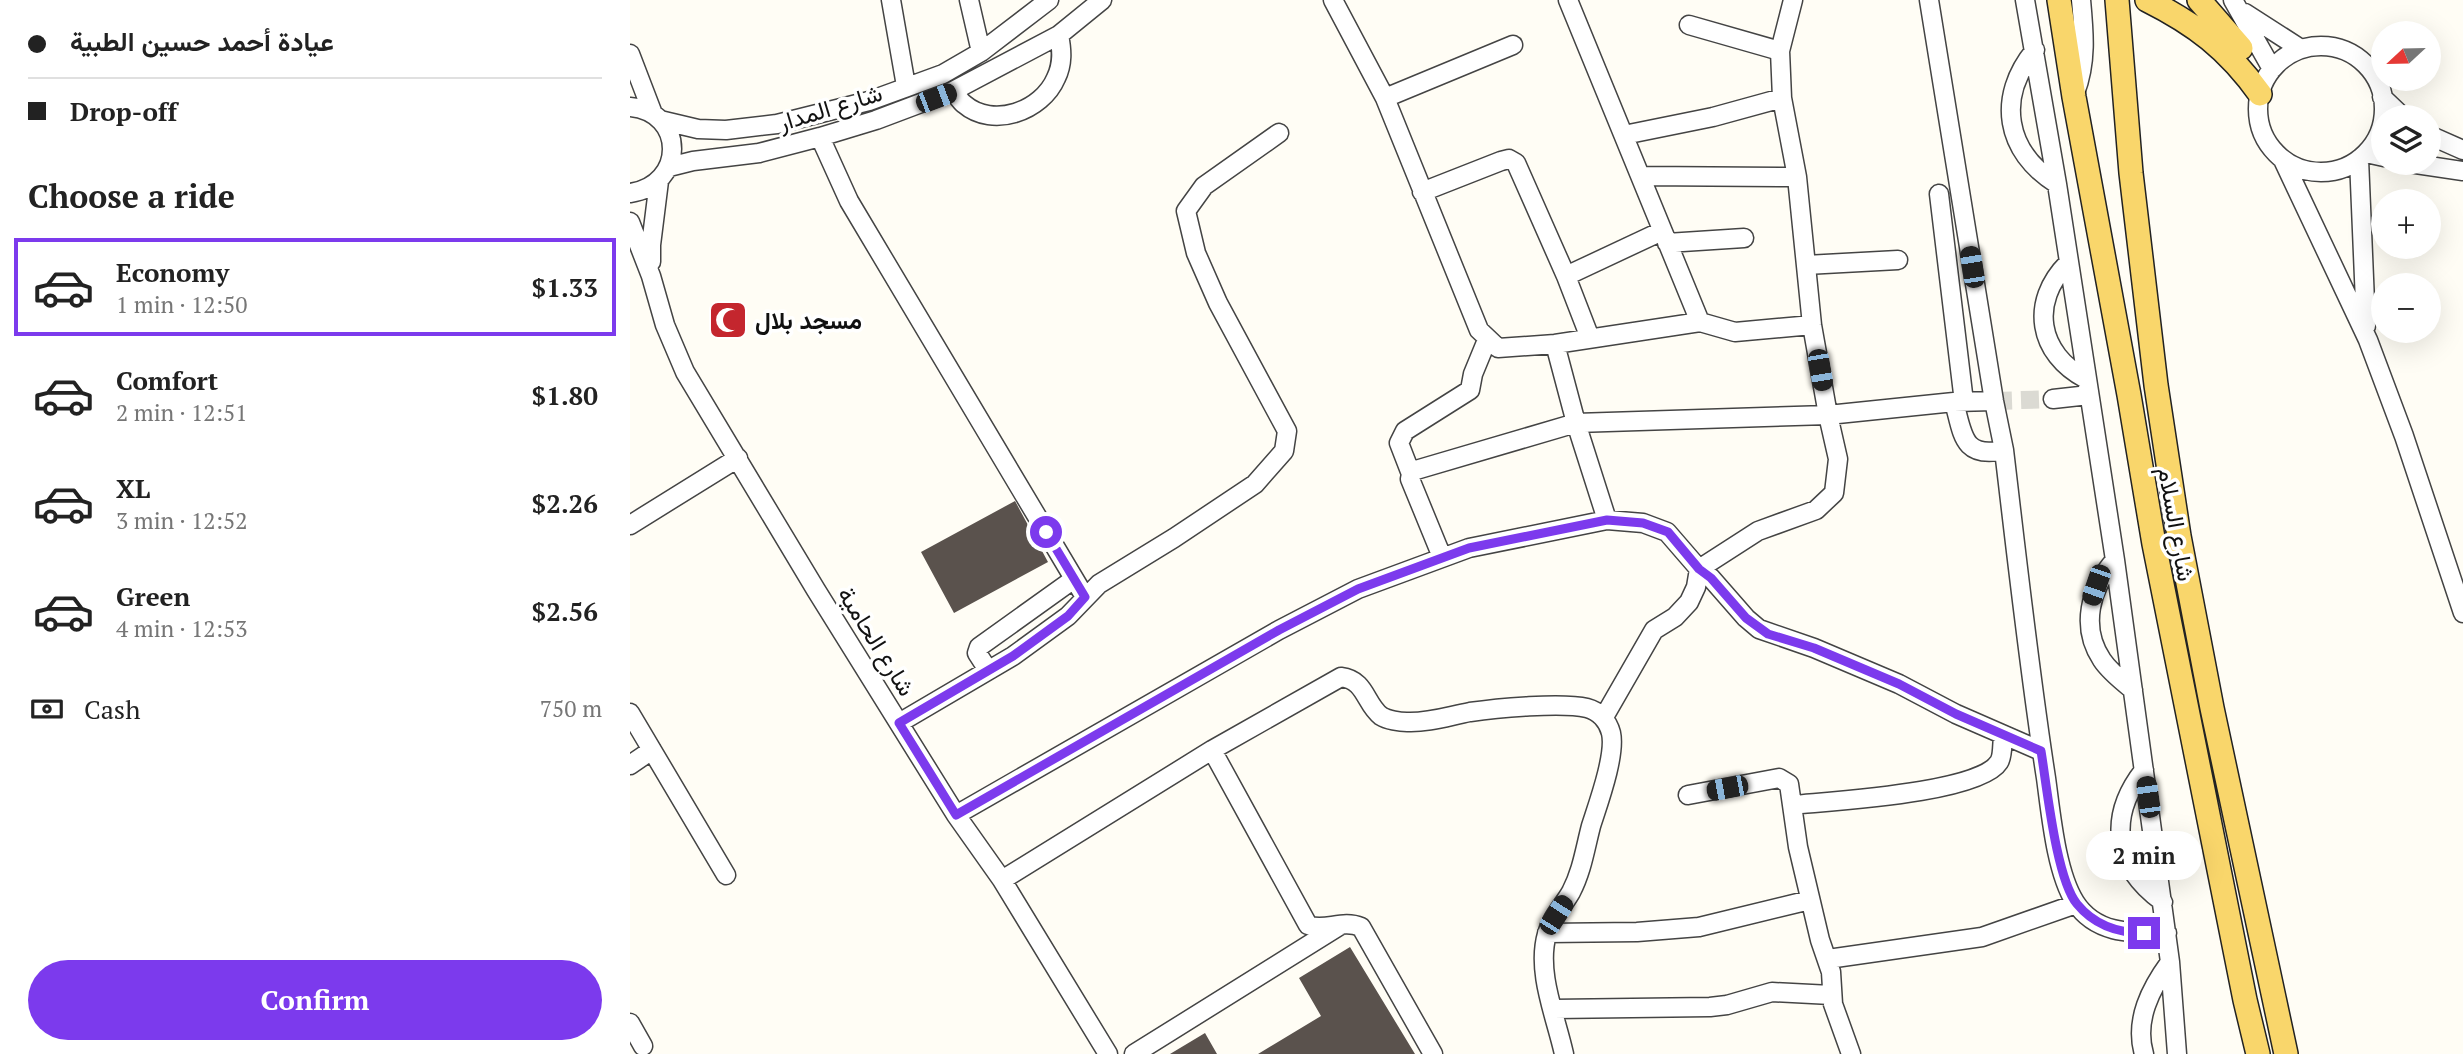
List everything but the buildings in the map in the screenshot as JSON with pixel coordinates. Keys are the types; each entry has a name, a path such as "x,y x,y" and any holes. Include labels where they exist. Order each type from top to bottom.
{"main road":[{"name":"شارع السلام","path":"2059,0 2154,544 2258,1054"},
{"name":"شارع السلام","path":"2117,0 2151,345 2179,536 2212,708 2286,1054"},
{"path":"2147,0 2194,26 2230,56 2266,80"},
{"path":"2199,0 2266,80"}],"street":[{"path":"891,0 906,86"},
{"path":"969,0 981,52"},
{"name":"شارع المدار","path":"630,107 698,129 726,130 825,113 869,101 943,74 981,52 1049,0"},
{"name":"شارع المدار","path":"630,193 644,191 664,174 693,161 759,153 820,137 876,120 953,91 1059,36 1102,0"},
{"path":"1333,0 1385,98 1479,330 1487,340 1499,348 1555,344 1700,322 1735,332 1812,325"},
{"path":"1568,0 1700,322"},
{"path":"1604,717 1654,630 1675,617 1689,602 1696,587 1699,569 1758,531 1816,510 1834,493 1838,459 1812,325 1797,177 1782,98 1780,51 1793,0"},
{"path":"1929,0 2004,450 2041,751 2055,841 2076,904 2104,926 2122,933 2167,933"},
{"path":"2025,0 2057,184 2115,560 2171,962 2177,1054"},
{"path":"2074,97 2083,70 2081,0"},
{"path":"2236,5 2266,80"},
{"path":"2236,5 2301,49"},
{"path":"1689,25 1780,51"},
{"path":"953,91 964,105 989,115 1016,113 1029,108 1040,100 1056,78 1062,52 1059,36"},
{"path":"1385,98 1513,45"},
{"path":"2368,340 2362,260 2369,157 2379,133 2384,109 2382,97 2373,75 2357,58 2336,48 2324,46 2301,49 2280,61 2266,80 2258,109 2264,138 2283,160 2368,340 2421,484 2463,613"},
{"path":"2035,50 2017,76 2012,91 2011,123 2022,153 2032,165 2057,184"},
{"path":"630,54 657,117 668,130 672,142 672,155 664,174 650,245 651,276"},
{"path":"2382,97 2390,105"},
{"path":"1624,135 1713,117 1782,98"},
{"path":"899,723 1013,656 1058,623 1099,584 1255,484 1284,451 1287,431 1218,303 1196,253 1186,211 1204,186 1279,133"},
{"path":"820,137 849,201 1085,597"},
{"path":"2441,140 2463,150"},
{"path":"2283,160 2301,169 2321,172 2341,169 2369,157"},
{"path":"1422,191 1509,159 1516,163 1590,338"},
{"path":"2441,168 2463,171"},
{"path":"1641,176 1797,177"},
{"path":"1939,194 1965,442 1976,452 2004,450"},
{"path":"630,222 651,276"},
{"path":"1566,276 1665,237 1744,238"},
{"path":"1806,265 1898,260"},
{"path":"2068,263 2058,273 2048,292 2043,312 2044,326 2058,358 2087,387"},
{"name":"شارع الحامية","path":"651,276 664,325 685,372 956,815 1002,880 1108,1054"},
{"path":"1442,558 1410,479 1399,443 1405,431 1470,390 1487,340"},
{"path":"1555,344 1576,423 1607,520"},
{"path":"2053,399 2087,387"},
{"path":"1410,474 1576,423 1828,415 1994,401"},
{"path":"632,519 738,458"},
{"path":"956,815 1279,630 1358,589 1498,541 1607,520 1643,523 1668,532 1699,569 1711,578 1759,629 1814,648 1899,684 1956,714 2041,751"},
{"path":"2115,560 2094,592 2089,615 2090,631 2102,660 2111,672 2133,691"},
{"path":"988,670 977,653 979,646 1074,579"},
{"path":"1002,880 1212,750 1340,677 1350,678 1381,716 1405,723 1472,712 1564,706 1590,708 1604,717 1612,734 1603,793 1583,864 1571,892 1547,933 1544,957 1546,981 1564,1054"},
{"path":"630,713 726,874"},
{"path":"1793,805 1915,792 1977,778 2000,761 2004,736"},
{"path":"630,765 652,750"},
{"path":"1212,750 1308,925 1315,928 1353,924 1361,928 1433,1054"},
{"path":"2144,770 2126,799 2122,815 2123,849 2137,880 2163,902"},
{"path":"1688,795 1779,778 1789,785 1798,846 1810,900 1831,972 1831,995 1851,1054"},
{"path":"1547,933 1637,932 1699,927 1810,900"},
{"path":"1828,959 1982,937 2076,904"},
{"path":"1134,1054 1344,924"},
{"path":"2144,1054 2143,1010 2155,981 2171,962"},
{"path":"1554,1009 1710,1007 1772,992 1831,995"},
{"path":"630,1023 643,1045"}],"tunnel":[{"path":"1994,401 2053,399"}],"place":[{"name":"مسجد بلال","path":"728,320"}],"route":[{"path":"1046,532 1085,597 1068,616 1013,656 899,723 956,815 1279,630 1358,589 1469,548 1607,520 1643,523 1668,532 1699,569 1711,578 1759,629 1814,648 1899,684 1956,714 2041,751 2055,841 2076,904 2104,926 2122,933 2144,933"}]}
